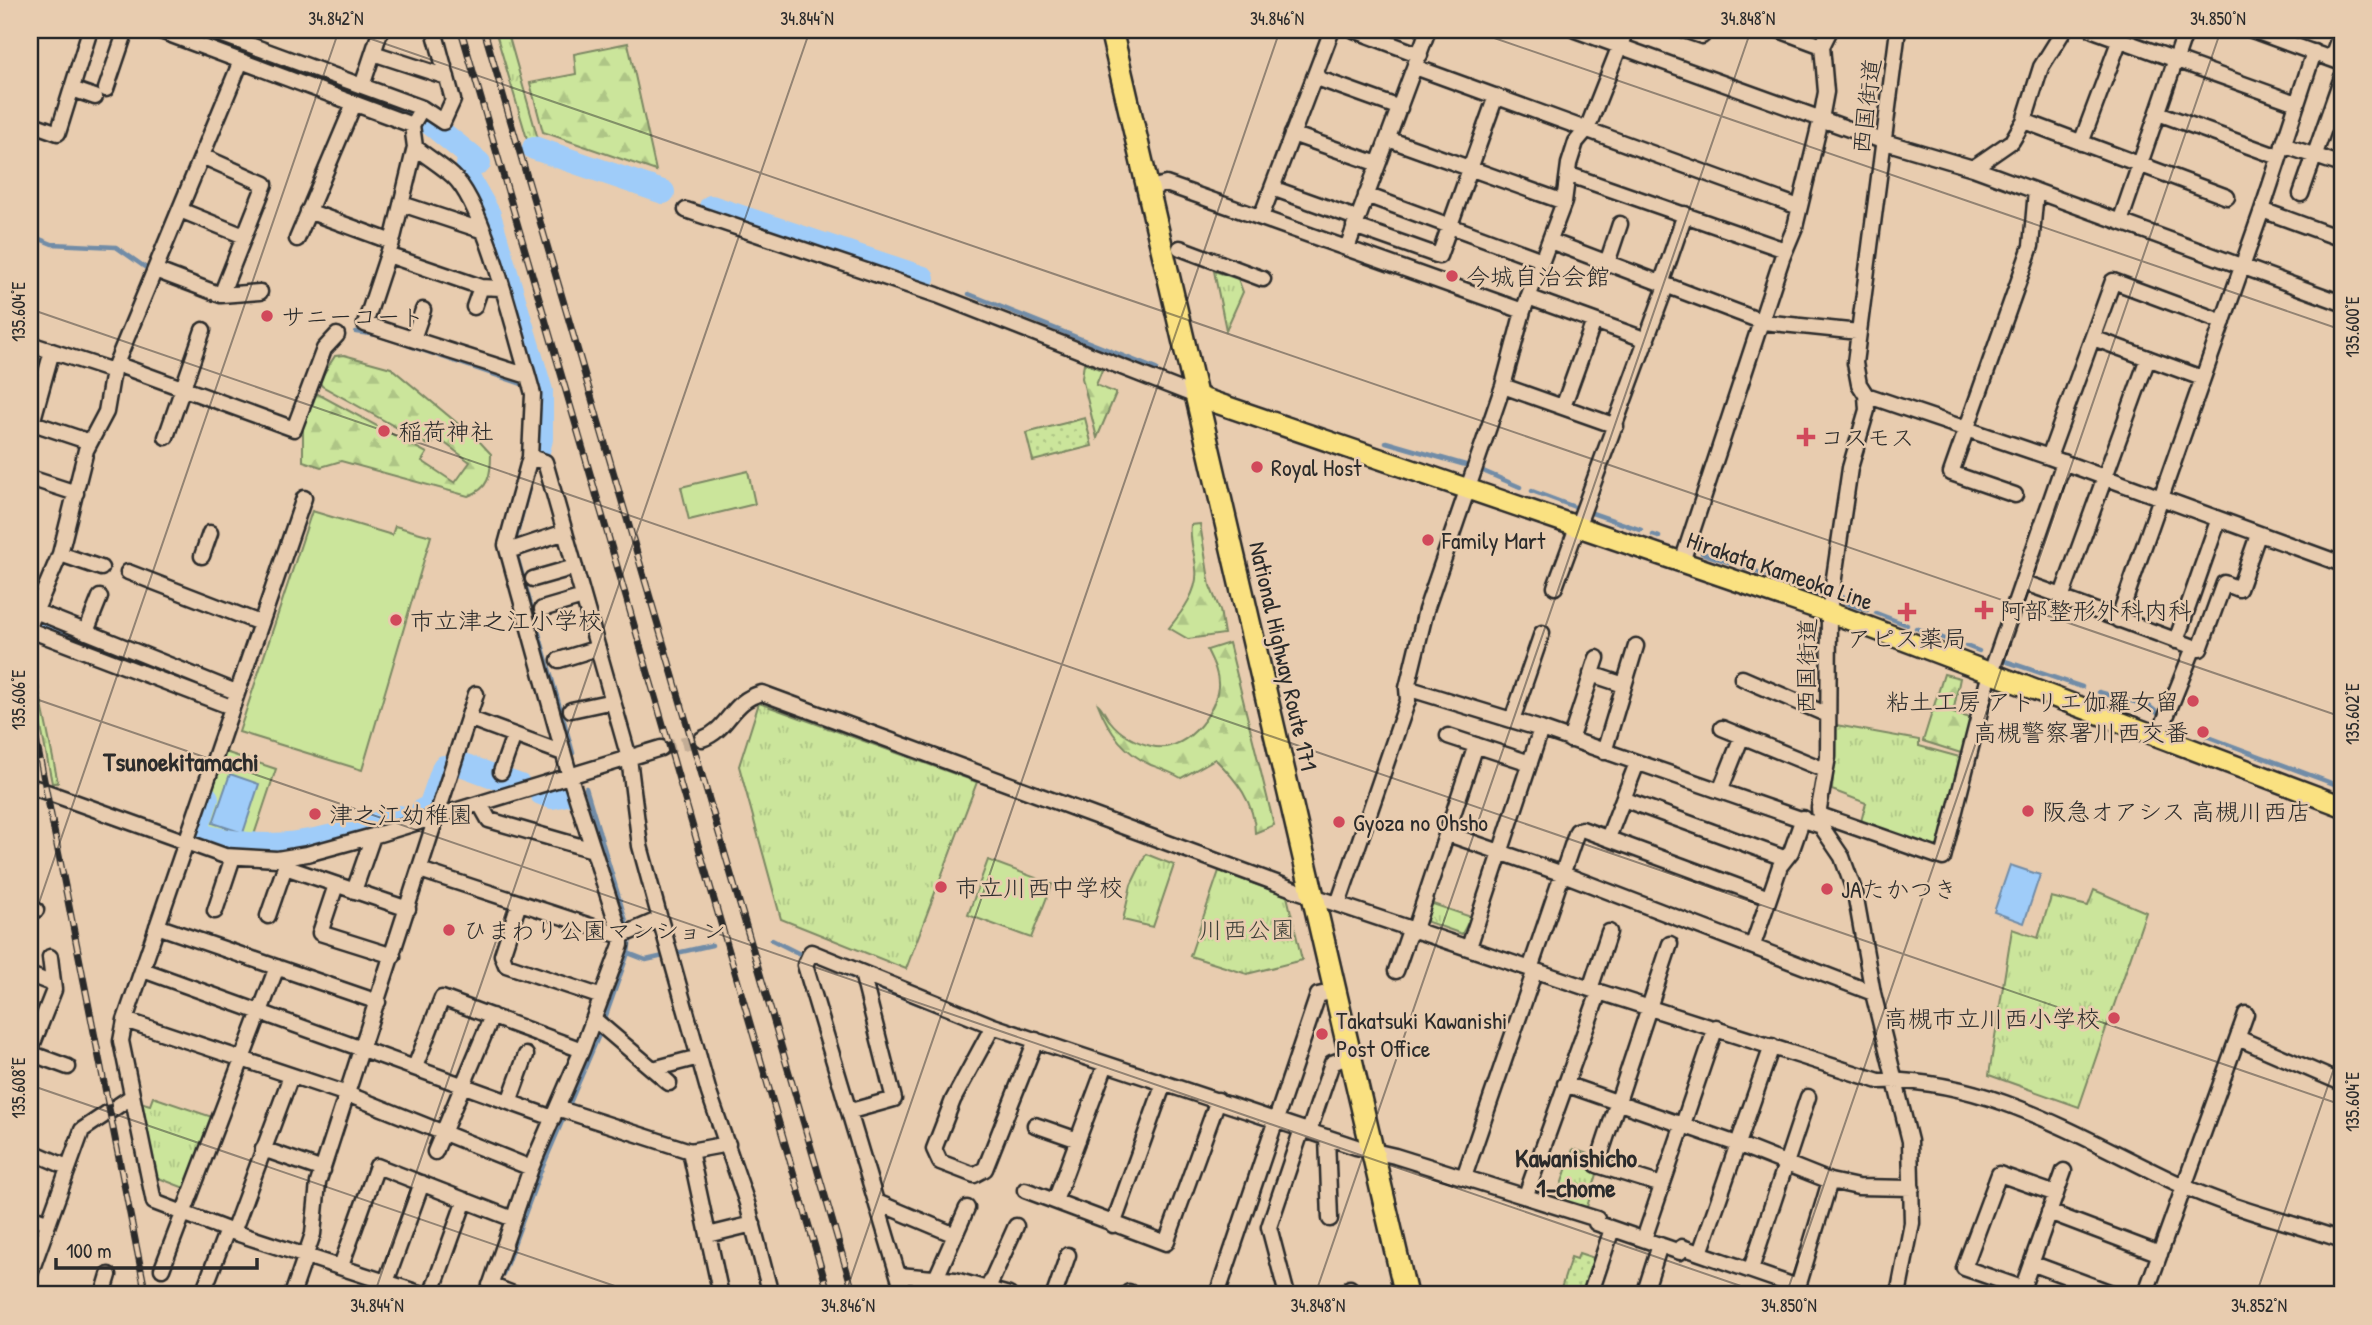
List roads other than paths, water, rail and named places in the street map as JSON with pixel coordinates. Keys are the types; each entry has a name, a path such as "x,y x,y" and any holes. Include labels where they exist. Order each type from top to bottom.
{"highway":[{"name":"National Highway Route 171","path":"1111,30 1406,1295"}],"main road":[{"name":"Hirakata Kameoka Line","path":"1196,396 1829,612 2342,806"}],"street":[{"path":"30,123 58,133 90,30"},
{"path":"72,89 100,93 127,30"},
{"path":"158,30 234,58 319,79 357,94"},
{"path":"209,30 235,37 319,79 357,94 417,116 443,122 453,100 434,30"},
{"path":"1261,217 1332,30"},
{"path":"1354,30 1496,96 1799,207"},
{"path":"1346,248 1428,30"},
{"path":"1575,30 1885,142 1973,168 2342,303"},
{"path":"1338,904 1408,700 1407,688 1426,610 1503,386 1526,304 1564,202 1570,174 1569,164 1576,142 1587,129 1626,30"},
{"path":"1684,30 1702,36"},
{"path":"1779,30 1822,46"},
{"path":"1682,562 1785,250 1795,227 1826,92 1822,46 1830,30"},
{"name":"西国街道","path":"1821,821 1828,715 1829,612 1843,500 1867,410 1866,395 1859,384 1855,363 1898,30"},
{"path":"1973,168 2012,141 2024,121 2041,68 2064,30"},
{"path":"2094,30 2297,103"},
{"path":"2120,222 2186,30"},
{"path":"2252,30 2281,35 2337,61 2342,30"},
{"path":"297,239 380,33"},
{"path":"231,708 33,631 30,624 60,554 90,442 106,412 115,367 202,156 234,58 235,37"},
{"path":"2081,143 2120,39"},
{"path":"2118,620 2262,210 2314,52"},
{"path":"373,53 447,77"},
{"path":"1314,77 1400,108"},
{"path":"2301,194 2342,77"},
{"path":"1431,281 1496,96"},
{"path":"2158,113 2281,151 2315,156 2342,165"},
{"path":"417,116 415,147 402,204 365,324 528,376"},
{"path":"2024,121 2139,167 2227,197"},
{"path":"1292,134 1378,164"},
{"path":"1388,139 1564,202"},
{"path":"415,147 455,177 484,231 533,394 530,457 511,523 508,551 570,777 621,936 621,945 560,1112 531,1168 489,1290 516,1295"},
{"path":"202,156 265,184 221,295"},
{"path":"1570,174 1785,250"},
{"path":"1147,188 1166,184 1431,281 1594,321 1647,340"},
{"path":"1272,188 1439,256"},
{"path":"2015,495 1951,473 2031,246 2036,191"},
{"path":"1366,195 1542,260"},
{"path":"402,204 484,231"},
{"path":"180,210 244,236"},
{"path":"686,210 944,297 1196,396"},
{"path":"2262,210 2342,239"},
{"path":"307,211 481,287 501,288"},
{"path":"1555,587 1647,340 1685,214"},
{"path":"1606,263 1620,224"},
{"path":"1550,241 1763,322 1859,332"},
{"path":"1180,248 1263,279"},
{"path":"155,270 221,295 260,292"},
{"path":"2049,457 2113,281 2223,322"},
{"path":"474,307 481,287"},
{"path":"413,339 422,310"},
{"path":"1563,407 1594,321"},
{"path":"166,437 203,330"},
{"path":"30,344 183,387 295,429 324,349 337,335"},
{"path":"2093,338 2202,378"},
{"path":"52,351 31,422 90,442"},
{"path":"2062,596 2148,358"},
{"path":"1503,386 1616,426"},
{"path":"1866,395 2049,457 2218,521 2342,564"},
{"path":"530,457 545,462 629,758 640,846 699,1057 753,1224 771,1295"},
{"path":"2064,463 2021,582 2118,620 2200,649 2224,583 2239,589 2258,535"},
{"path":"30,478 76,493"},
{"path":"304,498 184,842 125,1020 121,1041 154,1202 230,1231 425,1295"},
{"path":"2176,641 2218,521"},
{"path":"508,551 565,532"},
{"path":"202,556 210,533"},
{"path":"60,554 101,568"},
{"path":"533,579 575,567"},
{"path":"160,584 165,569"},
{"path":"128,572 261,623"},
{"path":"1407,688 1541,729 1803,818 1943,858 1991,674 2025,583"},
{"path":"86,632 100,597"},
{"path":"542,609 583,597"},
{"path":"35,611 236,692"},
{"path":"1512,720 1542,633"},
{"path":"1604,752 1636,646"},
{"path":"2158,737 2194,647"},
{"path":"559,660 598,648"},
{"path":"131,669 137,653"},
{"path":"1570,740 1597,658"},
{"path":"1591,674 1624,685"},
{"path":"1742,678 1828,715"},
{"path":"702,739 714,735 745,697 762,693 1314,896 1533,970 1879,1080 1895,1080 1972,1094 2042,1116 2184,1187 2342,1240"},
{"path":"292,1295 313,1234 318,1184 476,694"},
{"path":"571,710 613,701"},
{"path":"468,718 563,753"},
{"path":"1723,728 1825,769"},
{"path":"1469,947 1541,729"},
{"path":"501,772 514,735"},
{"path":"1448,736 1530,763"},
{"path":"1720,791 1742,736"},
{"path":"1396,971 1408,936 1415,929 1476,745"},
{"path":"287,862 661,748"},
{"path":"1608,838 1637,763"},
{"path":"30,786 184,842 233,856 287,862 336,885 408,909"},
{"path":"1623,799 1784,858"},
{"path":"480,804 489,820 593,850"},
{"path":"1753,945 1784,858 1791,852 1803,818"},
{"path":"1821,821 1842,857 1853,884 1873,993 1910,1141 1912,1223 1898,1295"},
{"path":"1464,1177 1577,831 1582,829 1608,838 1769,898"},
{"path":"1448,834 1753,945 1873,993"},
{"path":"354,891 373,836"},
{"path":"215,911 233,856"},
{"path":"268,916 287,862"},
{"path":"420,870 621,936 660,919"},
{"path":"336,885 320,933 393,956"},
{"path":"519,903 502,955 506,965 602,997"},
{"path":"157,926 378,1002"},
{"path":"1526,1195 1565,1084 1609,932"},
{"path":"1662,1185 1597,1165 1670,944"},
{"path":"904,1295 879,1203 805,965 811,952 993,1026 1164,1083 1216,1105 1276,1120 1526,1195 1597,1219 1596,1223 1680,1252 1682,1247 1798,1287 1830,1181"},
{"path":"50,957 54,990 30,1052 68,1067"},
{"path":"162,1269 185,1215 277,967"},
{"path":"143,970 509,1102 560,1112 690,1151 728,1144"},
{"path":"851,1111 894,1099 862,973"},
{"path":"30,975 53,984"},
{"path":"1217,1295 1318,995 1335,991"},
{"path":"415,1067 442,998 582,1050"},
{"path":"2148,1294 2246,1014"},
{"path":"435,1152 492,1016"},
{"path":"594,1019 669,1083"},
{"path":"125,1020 347,1094 531,1168"},
{"path":"993,1026 953,1100 934,1149 940,1162 974,1175 985,1169 1036,1040"},
{"path":"1644,1239 1716,1027"},
{"path":"2238,1038 2342,1083"},
{"path":"1700,1253 1772,1046"},
{"path":"509,1102 526,1055"},
{"path":"1287,1295 1269,1227 1332,1063 1351,1056"},
{"path":"653,1069 699,1057"},
{"path":"1055,1201 1105,1064"},
{"path":"202,1295 291,1076"},
{"path":"1113,1225 1164,1083"},
{"path":"1565,1084 1737,1144 1830,1181 1858,1187 1912,1188"},
{"path":"30,1271 82,1130 131,1097"},
{"path":"1751,1269 1808,1097"},
{"path":"1025,1190 1166,1244 1216,1105"},
{"path":"1035,1125 1078,1140"},
{"path":"1327,1137 1330,1219"},
{"path":"263,1149 323,1170"},
{"path":"690,1151 721,1295"},
{"path":"30,1152 67,1167"},
{"path":"341,1266 377,1166 513,1219"},
{"path":"2056,1194 1999,1174 1964,1268 2021,1292 2049,1212 2056,1194 2064,1171"},
{"path":"386,1282 422,1183"},
{"path":"431,1295 465,1200"},
{"path":"879,1203 955,1235"},
{"path":"947,1295 939,1279 967,1208"},
{"path":"2049,1212 2160,1254"},
{"path":"30,1216 47,1222"},
{"path":"708,1235 753,1224"},
{"path":"988,1288 1016,1226"},
{"path":"1590,1295 1612,1228"},
{"path":"1644,1295 1660,1245"},
{"path":"1054,1295 1068,1255"},
{"path":"2031,1263 2117,1295"},
{"path":"103,1295 109,1275"},
{"path":"899,1275 939,1279 988,1288 1009,1295"}],"water":[{"path":"230,774 259,784 243,833 213,823"},
{"path":"2010,865 2040,875 2024,923 1994,912"}],"waterway":[{"path":"190,30 221,41"},
{"path":"348,88 425,119 479,163"},
{"path":"534,148 663,192"},
{"path":"469,156 467,176 489,215 541,391 541,439 537,455"},
{"path":"711,207 923,278"},
{"path":"30,235 52,244 116,247 149,270"},
{"path":"969,294 1156,369"},
{"path":"356,332 378,335 525,385"},
{"path":"1386,442 1469,466"},
{"path":"1483,471 1520,487"},
{"path":"530,484 515,542 517,556 573,753"},
{"path":"1532,491 1580,509"},
{"path":"1589,512 1641,530"},
{"path":"1653,535 1659,537"},
{"path":"1702,553 1729,562"},
{"path":"1743,567 1818,593 1826,592"},
{"path":"1842,597 1846,603 1867,610"},
{"path":"1876,613 1907,625"},
{"path":"39,623 124,655"},
{"path":"1916,628 1956,643"},
{"path":"1966,646 1979,651"},
{"path":"2005,661 2082,687"},
{"path":"143,662 217,692"},
{"path":"2099,692 2149,706 2160,715"},
{"path":"2169,723 2181,728"},
{"path":"2206,736 2342,787"},
{"path":"458,763 520,786"},
{"path":"423,810 430,807 444,767"},
{"path":"586,788 628,928"},
{"path":"541,793 552,797 571,793"},
{"path":"207,798 197,829 200,835 255,845 279,845 324,838 400,817"},
{"path":"604,1021 628,953 630,937"},
{"path":"772,940 806,957"},
{"path":"628,953 646,960 712,945"},
{"path":"821,963 861,981"},
{"path":"869,984 985,1030"},
{"path":"503,1274 540,1173 601,1030"},
{"path":"1009,1039 1031,1046"},
{"path":"1252,1120 1264,1124"}],"tunnel":[{"path":"661,748 702,739"}],"railway":[{"path":"461,30 829,1295"},
{"path":"484,30 854,1295"},
{"path":"30,709 146,1295"}],"place":[{"name":"今城自治会館","path":"1452,276"},
{"name":"サニーコート","path":"267,316"},
{"name":"稲荷神社","path":"384,431"},
{"name":"コスモス","path":"1806,437"},
{"name":"Royal Host","path":"1257,467"},
{"name":"Family Mart","path":"1428,540"},
{"name":"阿部整形外科内科","path":"1984,610"},
{"name":"アピス薬局","path":"1907,612"},
{"name":"市立津之江小学校","path":"396,620"},
{"name":"粘土工房 アトリエ伽羅女留","path":"2193,701"},
{"name":"高槻警察署川西交番","path":"2203,732"},
{"name":"阪急オアシス 高槻川西店","path":"2028,811"},
{"name":"津之江幼稚園","path":"315,814"},
{"name":"Gyoza no Ohsho","path":"1339,822"},
{"name":"市立川西中学校","path":"941,887"},
{"name":"JAたかつき","path":"1827,889"},
{"name":"ひまわり公園マンション","path":"449,930"},
{"name":"高槻市立川西小学校","path":"2114,1018"},
{"name":"Takatsuki Kawanishi Post Office","path":"1322,1034"}],"district":[{"name":"Tsunoekitamachi","path":"181,761"},
{"name":"Kawanishicho 1-chome","path":"1576,1172"}],"park label":[{"name":"川西公園","path":"1247,929"}]}
